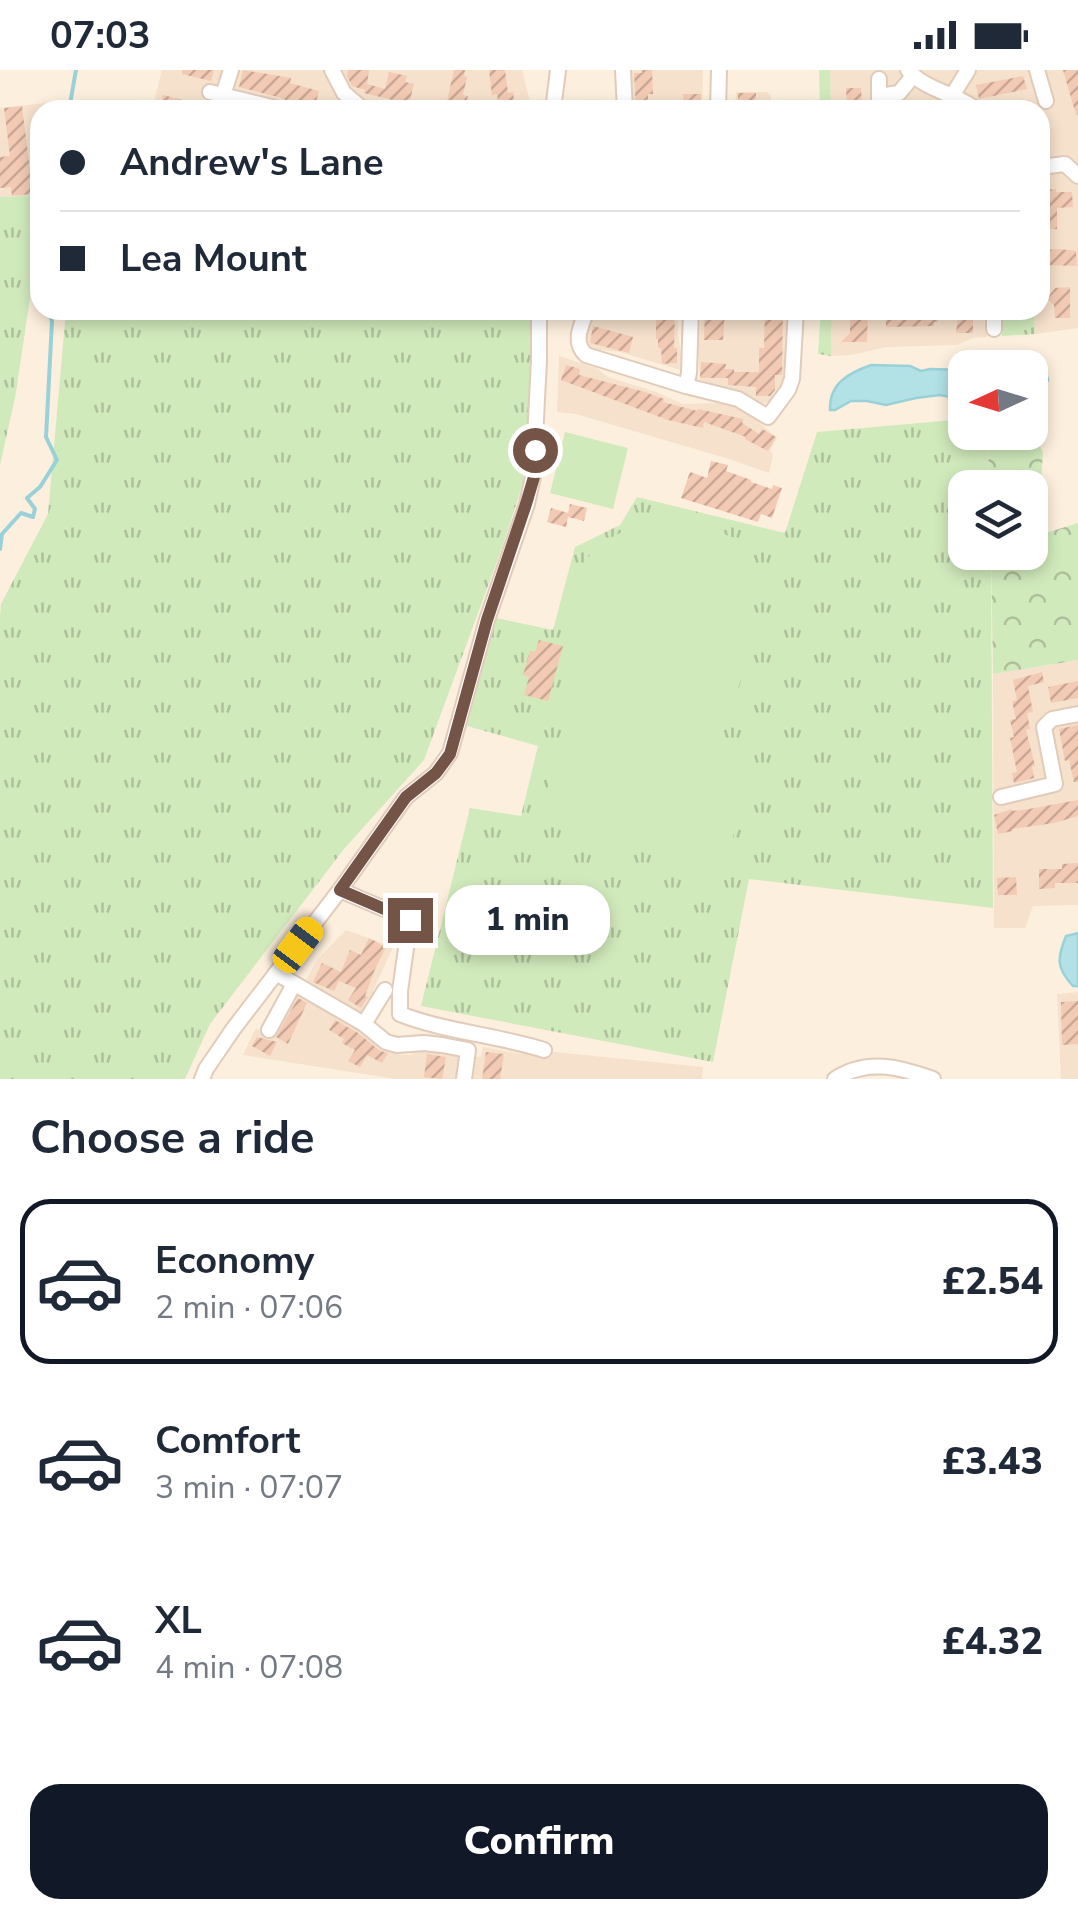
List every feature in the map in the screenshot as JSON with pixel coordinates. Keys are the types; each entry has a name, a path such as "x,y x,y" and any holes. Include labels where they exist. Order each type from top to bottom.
{"street":[{"path":"231,70 217,93 245,100"},
{"path":"332,70 344,94 352,100"},
{"path":"554,100 558,70"},
{"path":"623,70 624,100"},
{"path":"718,100 719,70"},
{"path":"952,96 968,70"},
{"path":"1037,70 1046,100"},
{"path":"886,100 902,91 911,73 959,100"},
{"path":"879,79 880,100"},
{"path":"1050,166 1061,163 1078,176"},
{"path":"202,1079 234,1028 406,797 436,773 450,754 487,620 534,477 538,320"},
{"path":"583,320 577,340 586,355 738,399 768,417 792,379 795,320"},
{"path":"686,386 691,320"},
{"path":"994,320 994,329"},
{"path":"1001,797 1055,784 1044,728 1052,719 1078,714"},
{"path":"340,890 410,920 400,1014 544,1050"},
{"path":"276,973 364,1024 386,1042 468,1050 464,1079"},
{"path":"269,1030 294,984"},
{"path":"364,1024 384,990"},
{"path":"835,1079 855,1068 878,1066 933,1079"}],"shaded area":[{"path":"162,70 522,70 530,100 154,100"},
{"path":"628,70 703,70 702,100 630,100"},
{"path":"830,70 1078,70 1078,328 1035,334 1034,320 1050,320 1050,100 831,100"},
{"path":"736,92 767,92 771,96 771,100 736,100"},
{"path":"30,105 30,196 0,197 0,108"},
{"path":"590,320 679,320 680,370 620,352 592,349 585,336"},
{"path":"701,320 789,320 785,385 769,402 700,380"},
{"path":"832,320 987,320 987,337 957,345 886,347 831,356"},
{"path":"559,356 683,404 722,403 747,412 777,438 770,450 773,456 769,473 576,414 557,412"},
{"path":"1078,660 1078,905 1033,906 1025,928 994,928 993,674"},
{"path":"346,930 393,947 373,991 387,1000 366,1031 395,1054 411,1055 415,1050 481,1057 483,1047 521,1054 554,1052 703,1067 702,1079 396,1079 243,1055 256,1028 269,1035 292,993"},
{"path":"1078,992 1078,1079 1061,1079 1057,994"}],"green space":[{"path":"819,70 830,70 831,100 820,100"},
{"path":"30,196 30,298 0,465 0,197"},
{"path":"65,320 531,320 530,448 526,474 424,760 344,849 210,1024 185,1079 0,1079 0,615 1,604 48,514"},
{"path":"820,320 832,320 831,356 818,354"},
{"path":"1001,320 1034,320 1035,334 1002,336"},
{"path":"948,420 948,450 988,450 989,470 948,470 948,570 991,570 993,908 749,879 713,1062 421,1006 470,808 521,816 538,746 467,726 496,618 553,630 575,547 620,525 637,497 785,533 817,432"},
{"path":"565,432 628,448 613,509 550,493"},
{"path":"988,450 1043,453 1042,470 989,470"},
{"path":"659,514 682,518 737,539 755,566 747,663 729,713 696,722 654,719 757,747 724,870 539,821 571,697 620,709 588,690 572,655 566,627 570,582 587,558 608,539"},
{"path":"1078,523 1078,660 993,674 991,570 1048,570 1049,532"}],"water":[{"path":"871,365 910,366 921,371 948,370 948,397 886,405 851,401 830,410 833,393 848,376"},
{"path":"1078,933 1078,986 1073,986 1063,974 1060,957 1066,936"}],"building":[{"path":"182,70 214,70 211,81 182,74"},
{"path":"243,70 291,78 290,83 319,91 317,100 286,100 239,87"},
{"path":"348,70 369,70 367,84 385,89 389,72 407,76 405,82 414,84 410,100 393,100 364,93 365,90 352,86"},
{"path":"454,70 465,70 463,95 468,96 467,100 447,100"},
{"path":"489,70 505,70 508,93 513,92 514,100 498,100 497,94 492,95"},
{"path":"652,70 653,94 648,94 648,100 635,100 634,73"},
{"path":"1063,70 1078,70 1078,115 1076,115"},
{"path":"1023,76 1027,89 979,99 976,85"},
{"path":"846,88 861,88 862,100 847,100"},
{"path":"738,93 756,93 756,100 738,100"},
{"path":"683,94 701,94 701,100 683,100"},
{"path":"22,106 30,194 12,196 11,187 0,188 0,157 10,156 4,108"},
{"path":"1050,189 1072,192 1073,207 1057,208 1057,229 1050,229"},
{"path":"1050,250 1076,251 1077,266 1050,265"},
{"path":"1070,287 1070,318 1055,318 1050,295 1055,288"},
{"path":"656,320 675,320 677,363 662,364"},
{"path":"705,320 724,320 723,340 704,340"},
{"path":"765,320 783,320 782,375 775,375 775,390 770,396 756,396 756,387 728,385 728,378 700,378 701,362 726,364 725,369 734,372 759,372 759,348 764,348"},
{"path":"850,320 868,320 867,342 841,342 850,333"},
{"path":"886,320 938,320 934,326 886,327"},
{"path":"958,320 973,320 973,333 956,333"},
{"path":"593,326 633,337 629,353 590,343"},
{"path":"566,365 580,369 579,375 645,392 664,399 663,402 743,419 742,423 759,434 762,429 776,437 768,451 746,437 704,422 703,428 668,420 561,380"},
{"path":"711,461 728,465 726,471 751,482 782,488 772,518 761,514 758,522 681,498 690,472 707,478"},
{"path":"570,504 587,508 584,521 568,517 566,527 547,522 551,508 568,513"},
{"path":"539,640 563,646 548,701 524,695 529,677 523,675 530,651 535,652"},
{"path":"1042,672 1044,682 1028,686 1033,712 1027,713 1030,729 1026,730 1034,778 1014,783 1012,773 1017,772 1010,720 1016,719 1012,701 1017,700 1013,680"},
{"path":"1078,681 1078,698 1051,703 1048,687"},
{"path":"1078,725 1078,782 1074,782 1059,729"},
{"path":"1078,800 1078,816 998,834 994,815"},
{"path":"1078,863 1078,883 1055,883 1055,888 1039,889 1039,869 1062,869 1062,864"},
{"path":"1016,877 1017,895 998,895 997,878"},
{"path":"369,938 386,947 361,1008 348,1000 356,988 339,981 334,991 313,982 322,963 341,972 350,950 361,955"},
{"path":"298,998 307,1003 288,1044 276,1037"},
{"path":"1078,1001 1078,1044 1062,1045 1061,1002"},
{"path":"335,1020 388,1053 382,1063 367,1055 360,1067 348,1061 355,1050 329,1030"},
{"path":"257,1037 277,1042 270,1056 252,1046"},
{"path":"486,1052 504,1054 500,1079 482,1079"},
{"path":"427,1054 446,1057 442,1079 424,1077"}],"waterway":[{"path":"71,100 76,70"},
{"path":"0,549 2,534 21,513 33,517 35,509 27,498 40,487 57,460 46,437 52,320"}],"route":[{"path":"410,920 340,890 406,797 436,773 450,754 487,620 534,477 535,450"}]}
